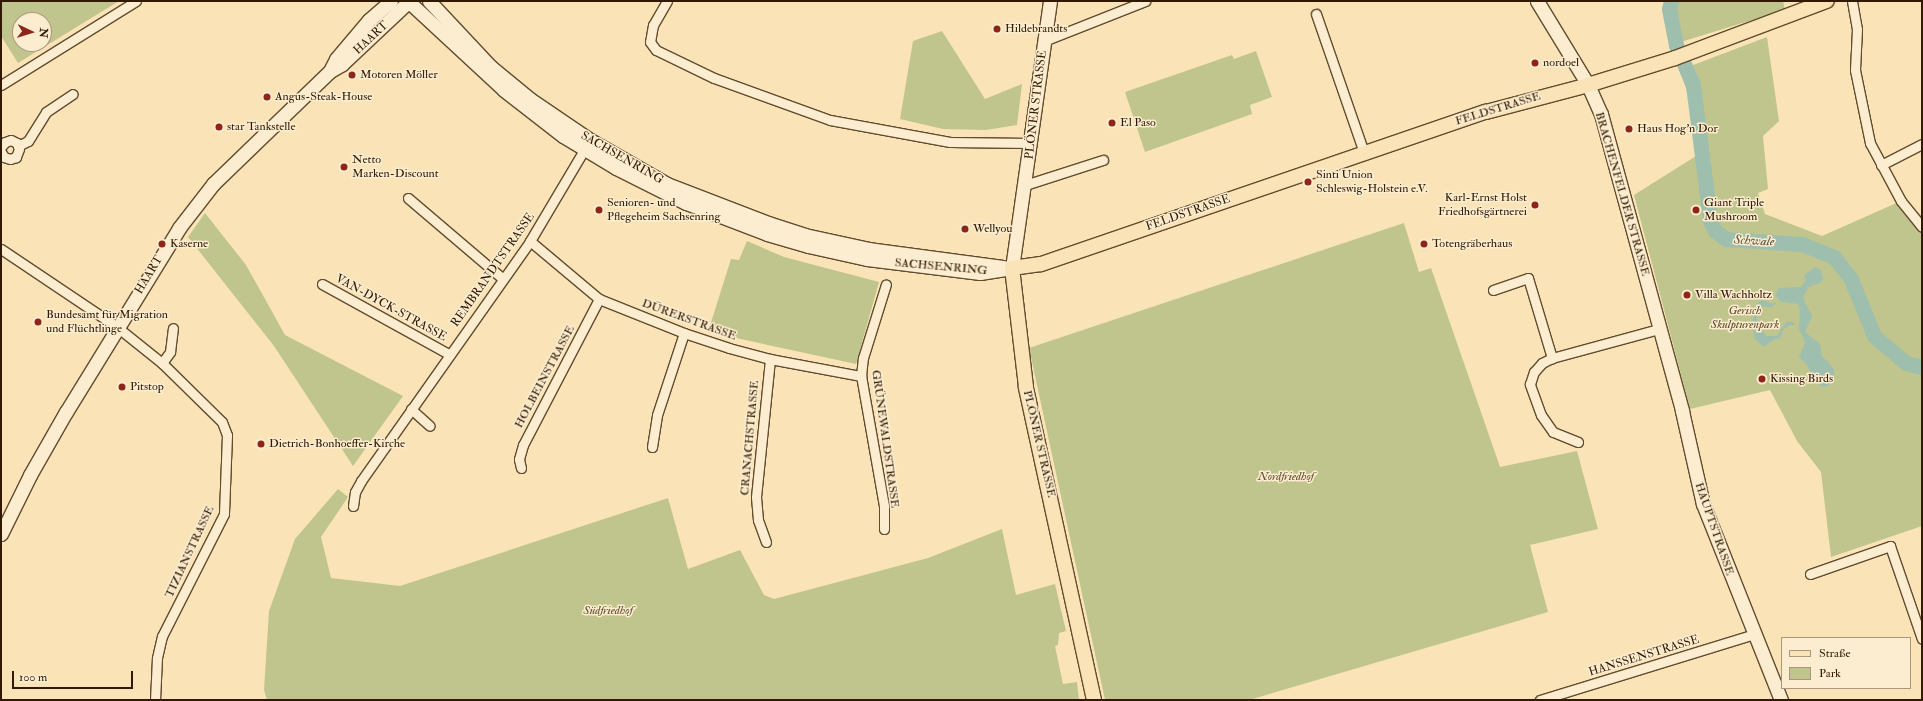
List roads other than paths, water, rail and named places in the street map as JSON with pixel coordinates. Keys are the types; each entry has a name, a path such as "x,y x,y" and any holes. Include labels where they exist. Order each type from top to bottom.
{"main road":[{"path":"369,20 382,1"},
{"name":"HAART","path":"330,71 336,59 369,20 391,1"},
{"name":"HAART","path":"1,534 30,475 166,246 213,184 330,71 342,64 409,1"},
{"name":"SACHSENRING","path":"409,1 504,90 587,145 620,159 691,194 805,235 869,249 1012,268"},
{"name":"SACHSENRING","path":"429,1 491,67 587,145"},
{"name":"PLÖNER STRASSE","path":"1050,1 1032,143 1012,268 1026,387 1094,700"},
{"name":"BRACHENFELDER STRASSE","path":"1537,1 1588,85 1615,160 1659,329"},
{"name":"FELDSTRASSE","path":"1012,268 1041,264 1486,112 1588,85 1675,58 1827,1"},
{"name":"HAUPTSTRASSE","path":"1659,329 1682,411 1703,504 1781,700"}],"street":[{"path":"1,85 136,1"},
{"path":"667,1 653,25 650,42 656,50 714,78 830,120 950,142 1032,143"},
{"path":"1044,41 1146,1"},
{"path":"1852,1 1857,29 1855,70 1861,108 1870,143 1901,201 1922,227"},
{"path":"1316,14 1364,153"},
{"path":"18,146 28,141 46,112 73,94"},
{"path":"1,146 8,140 14,141 18,146 19,152 13,158 7,158 1,152"},
{"path":"1881,165 1922,144"},
{"name":"REMBRANDTSTRASSE","path":"353,506 355,492 361,481 448,354 530,241 587,145"},
{"path":"1025,185 1103,160"},
{"path":"408,198 502,278"},
{"name":"DÜRERSTRASSE","path":"530,241 599,299 684,333 770,359 861,376"},
{"name":"TIZIANSTRASSE","path":"1,249 117,328 162,363 222,422 227,435 227,475 224,514 162,636 157,658 155,700"},
{"path":"1493,290 1528,278 1552,358"},
{"name":"VAN-DYCK-STRASSE","path":"322,284 448,354"},
{"name":"GRÜNEWALDSTRASSE","path":"884,529 884,506 861,376 863,358 886,284"},
{"name":"HOLBEINSTRASSE","path":"521,468 518,459 523,445 599,299"},
{"path":"162,363 170,352 173,328"},
{"path":"1578,442 1553,432 1542,415 1530,384 1534,372 1542,363 1552,358 1659,329"},
{"path":"652,447 657,415 684,333"},
{"name":"CRANACHSTRASSE","path":"766,542 758,520 756,497 770,359"},
{"path":"410,409 430,426"},
{"path":"1810,574 1890,546 1922,639"},
{"name":"HANSSENSTRASSE","path":"1540,700 1755,634"}],"waterway":[{"name":"Schwale","path":"1671,1 1669,9 1676,45 1693,85 1710,220 1715,231 1726,239 1802,244 1834,257 1851,279 1874,336 1906,363 1922,367"}],"place":[{"name":"Hildebrandts","path":"997,29"},
{"name":"nordoel","path":"1535,63"},
{"name":"Motoren Möller","path":"352,75"},
{"name":"Angus-Steak-House","path":"267,97"},
{"name":"El Paso","path":"1112,123"},
{"name":"star Tankstelle","path":"219,127"},
{"name":"Haus Hog'n Dor","path":"1629,129"},
{"name":"Netto Marken-Discount","path":"344,167"},
{"name":"Sinti Union Schleswig-Holstein e.V.","path":"1308,182"},
{"name":"Karl-Ernst Holst Friedhofsgärtnerei","path":"1535,205"},
{"name":"Senioren- und Pflegeheim Sachsenring","path":"599,210"},
{"name":"Giant Triple Mushroom","path":"1696,210"},
{"name":"Wellyou","path":"965,229"},
{"name":"Kaserne","path":"162,244"},
{"name":"Totengräberhaus","path":"1424,244"},
{"name":"Villa Wachholtz","path":"1687,295"},
{"name":"Bundesamt für Migration und Flüchtlinge","path":"38,322"},
{"name":"Kissing Birds","path":"1762,379"},
{"name":"Pitstop","path":"122,387"},
{"name":"Dietrich-Bonhoeffer-Kirche","path":"261,444"}],"park label":[{"name":"Gerisch Skulpturenpark","path":"1745,318"},
{"name":"Nordfriedhof","path":"1286,477"},
{"name":"Südfriedhof","path":"608,611"}]}
